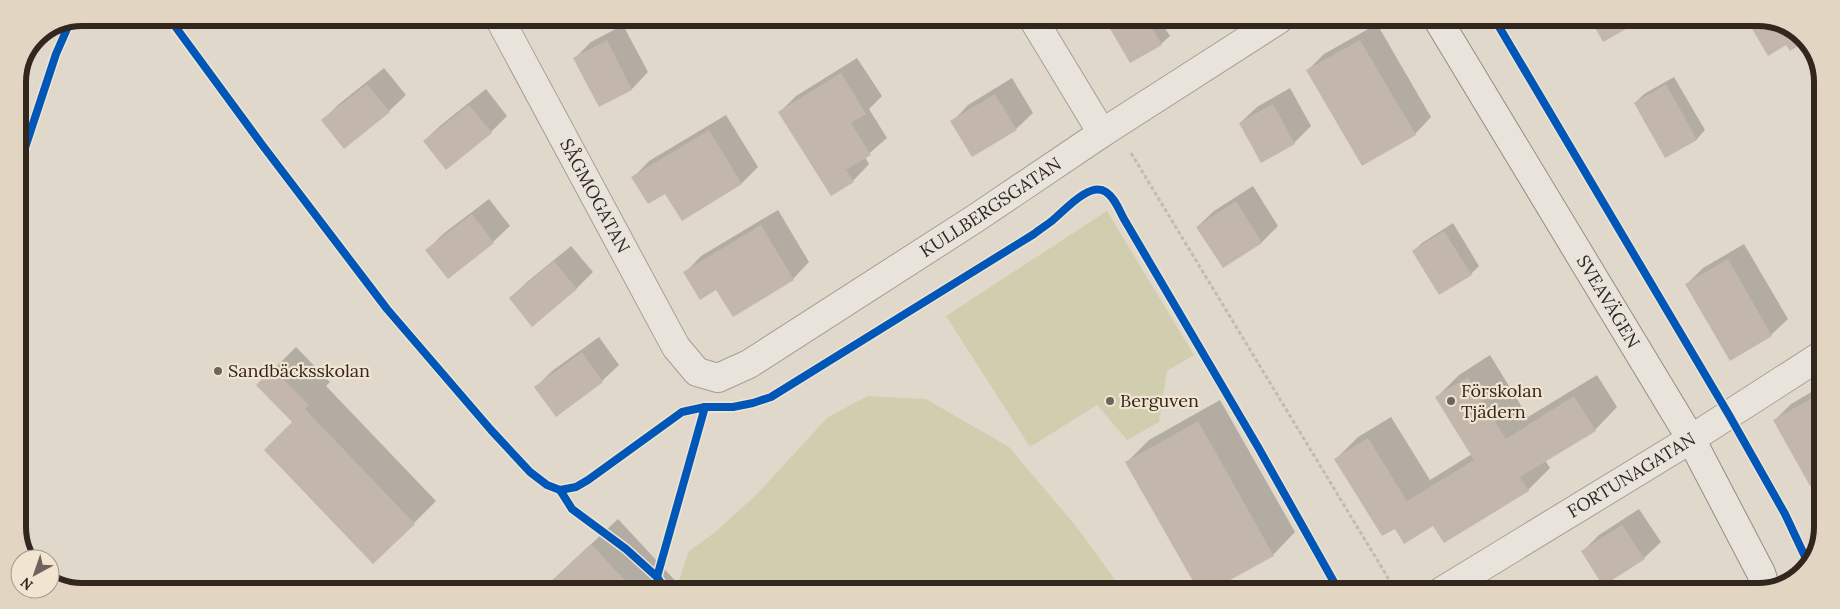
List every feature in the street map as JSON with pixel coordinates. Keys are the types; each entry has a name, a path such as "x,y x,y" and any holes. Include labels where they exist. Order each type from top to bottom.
{"street":[{"name":"SÅGMOGATAN","path":"503,26 676,347 697,372"},
{"path":"1038,26 1108,129"},
{"name":"KULLBERGSGATAN","path":"697,372 718,378 748,364 976,218 1108,129 1269,26"},
{"name":"SVEAVÄGEN","path":"1442,26 1691,438 1761,573 1764,582"},
{"name":"FORTUNAGATAN","path":"1455,583 1814,360"}],"path":[{"path":"1108,129 1391,583"}],"shaded area":[{"path":"1107,211 1194,355 1167,371 1159,422 1127,440 1097,405 1030,447 946,316"},
{"path":"868,396 926,399 1009,447 1075,525 1117,583 678,583 689,551 714,533 756,495 828,417"}],"building":[{"path":"1108,26 1151,26 1162,45 1130,63"},
{"path":"1594,26 1631,26 1603,42"},
{"path":"1758,26 1779,30 1800,45 1790,51 1786,45 1768,56 1751,27"},
{"path":"607,40 632,90 599,107 573,58"},
{"path":"1360,40 1416,135 1362,166 1306,70"},
{"path":"841,73 866,114 851,123 871,155 846,170 854,182 831,196 778,112"},
{"path":"367,84 390,112 344,149 321,120"},
{"path":"1666,84 1697,140 1665,158 1634,103"},
{"path":"995,94 1017,130 972,157 950,121"},
{"path":"1273,104 1295,144 1261,163 1239,123"},
{"path":"469,105 492,133 446,170 423,141"},
{"path":"709,130 742,184 682,221 665,194 648,204 631,177"},
{"path":"1236,201 1262,243 1223,268 1196,227"},
{"path":"472,214 494,243 448,279 425,250"},
{"path":"761,225 794,280 733,317 716,290 700,300 683,272"},
{"path":"1444,231 1472,275 1439,295 1412,251"},
{"path":"1728,259 1772,336 1730,361 1685,284"},
{"path":"554,261 577,289 532,327 509,298"},
{"path":"582,352 603,382 556,417 534,387"},
{"path":"273,369 309,405 305,409 415,524 373,564 264,450 292,422 256,385"},
{"path":"1468,377 1506,439 1574,396 1596,431 1520,477 1529,491 1444,543 1433,526 1404,544 1395,529 1382,536 1334,459 1368,438 1407,501 1474,460 1435,397"},
{"path":"1814,397 1814,484 1810,486 1773,420"},
{"path":"1198,421 1274,556 1225,583 1194,583 1125,462"},
{"path":"1622,525 1645,559 1608,583 1601,583 1581,551"},
{"path":"591,544 627,583 549,583"}],"cycle path":[{"path":"175,26 387,309 491,430 530,472 547,485 560,490 572,509 626,549 657,577 661,583"},
{"path":"1499,26 1729,415 1785,514 1805,556"},
{"path":"26,145 56,54 67,28"},
{"path":"560,490 576,487 588,480 682,412 705,407 733,407 771,397 1034,234 1085,193 1100,190 1112,197 1258,447 1334,583"},
{"path":"657,577 705,407"}],"place":[{"name":"Sandbäcksskolan","path":"218,371"},
{"name":"Berguven","path":"1110,401"},
{"name":"Förskolan Tjädern","path":"1451,401"}]}
